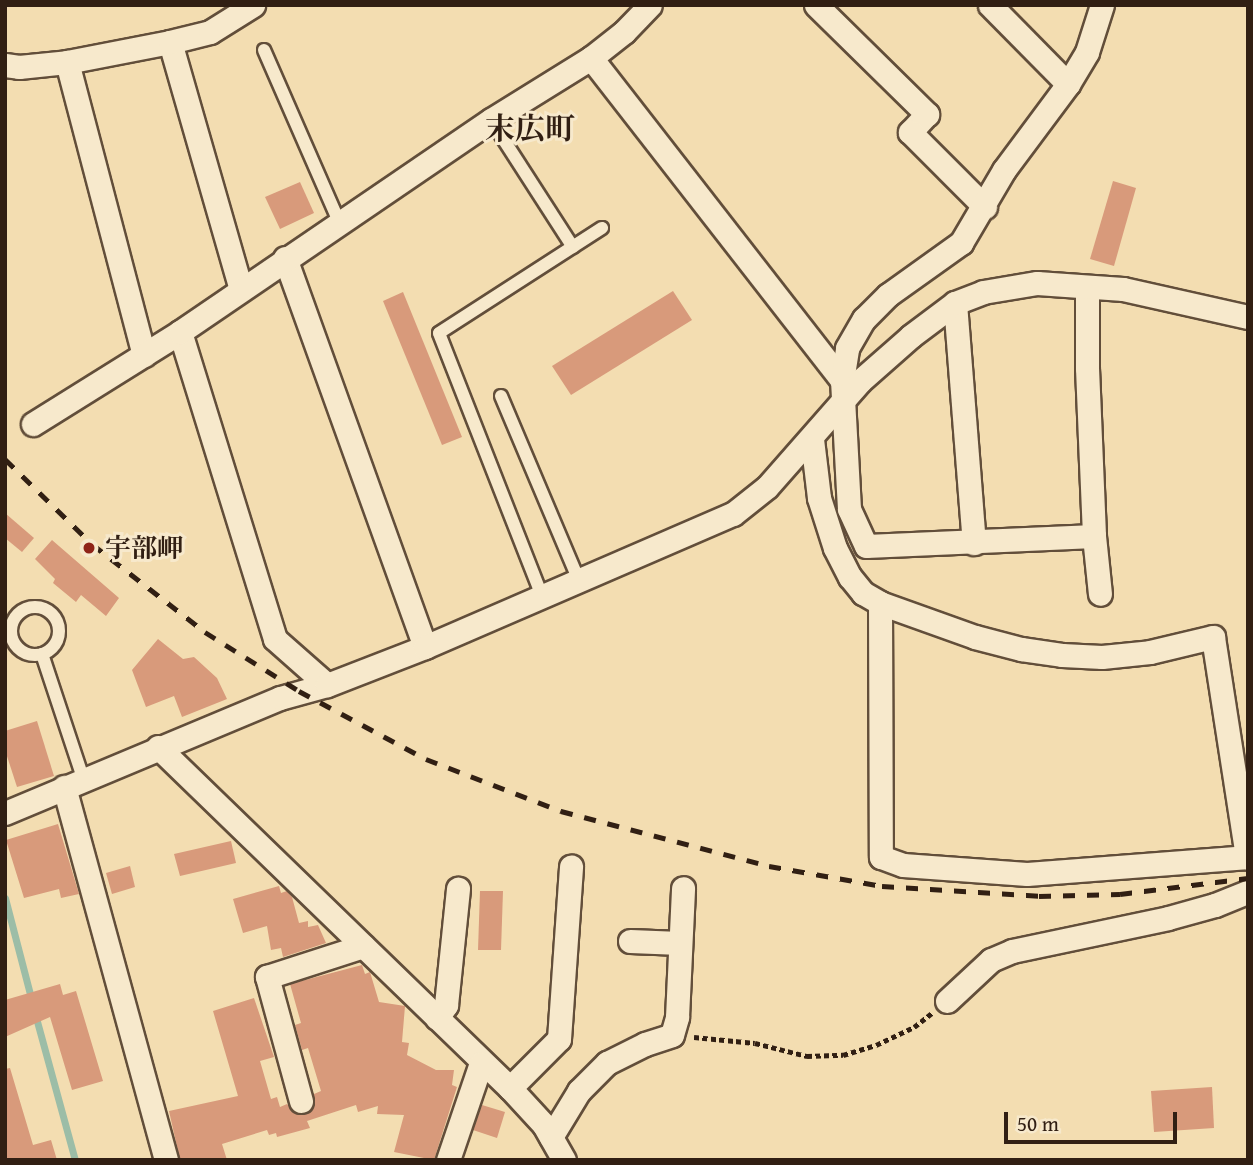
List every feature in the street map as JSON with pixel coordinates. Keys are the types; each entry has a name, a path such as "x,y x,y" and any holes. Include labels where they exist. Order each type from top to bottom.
{"street":[{"path":"5,65 19,67 67,62 170,42 210,32 253,5"},
{"path":"816,5 927,114 910,132 985,206"},
{"path":"990,5 1068,84"},
{"path":"1094,536 866,547 849,509 842,391 847,348 864,319 888,295 961,243 1004,170 1068,84 1087,52 1102,5"},
{"path":"33,424 180,332 491,120 591,58 645,7"},
{"path":"170,42 241,289"},
{"path":"591,58 842,391"},
{"path":"67,62 144,355"},
{"path":"285,258 425,647"},
{"path":"5,813 280,698 327,685 425,647 733,514 767,487 812,439 842,391 955,303 1009,286 1037,283 1162,296 1248,317"},
{"path":"1087,287 1087,368 1094,536 1100,594"},
{"path":"955,303 974,543"},
{"path":"180,332 275,639 327,685"},
{"path":"812,439 819,498 835,548 850,577 863,593 880,603 975,637 1021,649 1062,655 1102,657 1150,652 1213,637 1248,857 1027,874 903,865 881,857 880,603"},
{"path":"159,747 481,1063 510,1088 551,1137 564,1160"},
{"path":"74,784 166,1160"},
{"path":"510,1088 559,1040 571,866"},
{"path":"551,1137 579,1091 607,1063 645,1044 672,1035 677,1017 683,888"},
{"path":"437,1018 446,1005 458,889"},
{"path":"947,1001 991,960 1012,951 1168,918 1215,905 1248,892"},
{"path":"630,941 680,943"},
{"path":"301,1101 267,977 363,946"},
{"path":"448,1160 481,1063"}],"lane":[{"path":"264,50 339,222"},
{"path":"491,120 573,247"},
{"path":"542,596 439,333 602,228"},
{"path":"501,396 579,581"},
{"path":"38,606 52,612 60,634 53,647 42,654 23,652 16,646 8,631 16,615 38,606"},
{"path":"42,654 74,784"}],"path":[{"path":"672,1035 755,1042 807,1056 843,1055 876,1045 914,1027 947,1001"}],"building":[{"path":"1113,181 1136,188 1114,266 1090,259"},
{"path":"300,182 314,213 280,229 265,197"},
{"path":"673,291 692,320 571,395 552,366"},
{"path":"403,292 462,437 442,445 383,301"},
{"path":"5,513 34,538 22,552 5,538"},
{"path":"52,540 119,598 106,616 81,595 76,602 53,583 55,579 35,559"},
{"path":"158,639 183,659 194,657 217,678 227,699 182,717 174,696 146,707 132,670"},
{"path":"37,721 54,776 17,787 5,750 5,731"},
{"path":"58,824 79,894 61,898 59,889 24,898 6,840"},
{"path":"231,841 236,863 180,876 174,854"},
{"path":"130,866 135,887 112,894 106,873"},
{"path":"279,886 281,893 287,891 292,897 299,923 308,921 308,927 318,925 326,943 283,957 281,948 271,950 267,926 243,933 233,899"},
{"path":"480,891 503,891 501,950 478,950"},
{"path":"362,965 365,974 370,972 379,1002 405,1006 402,1042 409,1043 407,1055 436,1070 454,1070 452,1085 457,1087 434,1160 394,1152 404,1115 377,1114 378,1106 358,1112 356,1105 307,1121 310,1128 277,1137 276,1133 269,1135 267,1130 222,1144 227,1160 180,1160 169,1111 238,1096 213,1011 254,998 274,1057 260,1061 271,1099 277,1097 280,1107 287,1104 297,1114 305,1114 314,1105 314,1094 321,1091 308,1048 302,1050 295,1025 301,1023 290,984"},
{"path":"60,984 63,995 76,991 103,1081 72,1090 50,1017 5,1037 5,1000"},
{"path":"10,1068 33,1145 51,1140 57,1160 5,1160 5,1069"},
{"path":"1212,1087 1214,1128 1154,1132 1151,1091"},
{"path":"482,1105 505,1112 497,1138 473,1130"}],"waterway":[{"path":"5,898 32,1002"},
{"path":"35,1014 75,1160"}],"railway":[{"path":"5,459 92,544 205,632 299,691 426,759 561,811 769,866 882,886 1039,896 1120,894 1248,878"}],"place":[{"name":"宇部岬","path":"89,548"}],"district":[{"name":"末広町","path":"530,128"}]}
